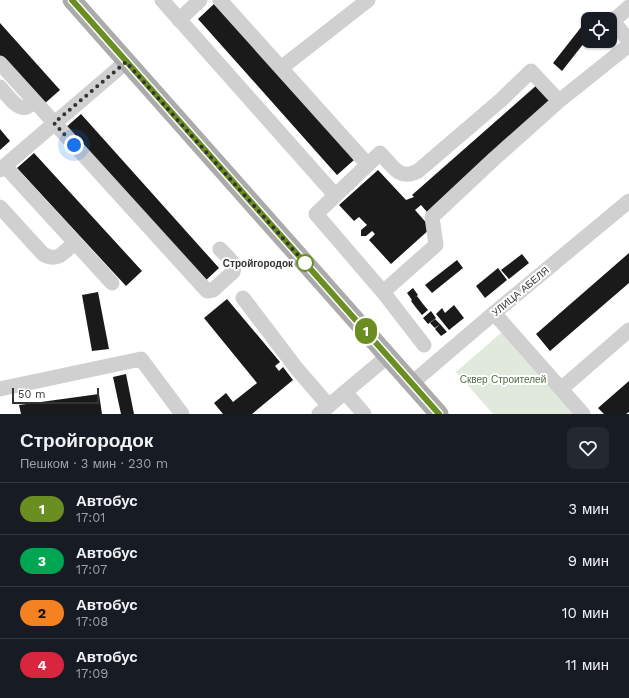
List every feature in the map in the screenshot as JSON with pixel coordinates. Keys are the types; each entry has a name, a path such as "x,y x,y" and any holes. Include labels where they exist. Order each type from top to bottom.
{"main road":[{"path":"72,0 438,414"}],"street":[{"path":"162,0 334,195"},
{"path":"179,20 200,0"},
{"path":"220,0 368,165"},
{"path":"281,68 368,0"},
{"path":"629,7 613,21 629,40"},
{"path":"383,292 436,244 432,217 495,158 559,102 629,45"},
{"path":"112,282 2,168 126,62"},
{"path":"0,63 207,292 213,290 233,272 234,264 220,249"},
{"path":"424,345 383,292 316,214 334,195 380,153 402,174 409,175 418,171 501,100 532,71 559,102"},
{"path":"0,87 17,106 21,108 27,107 34,101"},
{"name":"УЛИЦА АБЕЛЯ","path":"412,383 629,201"},
{"path":"0,207 42,254 48,257 52,258 59,256 75,242"},
{"path":"243,298 297,370 324,410 388,356"},
{"path":"494,313 583,414"},
{"path":"561,389 629,330"},
{"path":"0,389 141,360 182,414"},
{"path":"345,392 364,414"}],"green space":[{"name":"Сквер Строителей","path":"502,332 574,414 493,414 456,372"}],"building":[{"path":"215,3 354,160 337,175 198,19"},
{"path":"0,23 60,90 44,104 0,56"},
{"path":"581,27 581,47 562,71 553,63"},
{"path":"538,84 553,102 427,212 421,205 415,210 431,228 391,264 369,240 375,234 372,231 366,236 361,236 361,230 367,225 359,217 354,221 339,205 378,170 406,200 414,197 412,195"},
{"path":"81,114 219,268 203,283 64,129"},
{"path":"0,129 10,141 0,150"},
{"path":"34,153 142,271 126,286 17,168"},
{"path":"629,253 629,283 550,351 536,334"},
{"path":"522,254 529,263 509,279 501,270"},
{"path":"457,260 463,268 432,293 425,285"},
{"path":"498,268 507,280 485,298 476,286"},
{"path":"413,288 418,295 414,298 417,296 423,304 417,309 407,293"},
{"path":"98,292 109,349 92,351 82,295"},
{"path":"227,299 280,362 275,366 279,371 283,367 293,380 252,414 223,414 214,403 226,393 233,402 257,383 204,318"},
{"path":"423,304 428,310 422,315 417,309"},
{"path":"454,305 464,318 449,330 436,314 442,308 445,313"},
{"path":"431,311 436,318 428,324 423,318"},
{"path":"435,319 440,324 435,328 430,323"},
{"path":"440,324 447,332 441,336 435,329"},
{"path":"126,374 134,414 121,414 113,377"},
{"path":"629,381 629,412 626,414 604,414 598,408"},
{"path":"99,394 102,414 21,414 19,405"}],"bus line":[{"name":"1","path":"72,0 439,414"}],"place":[{"name":"Стройгородок","path":"305,263"}],"route":[{"path":"74,145 54,123 126,62 305,263"}]}
